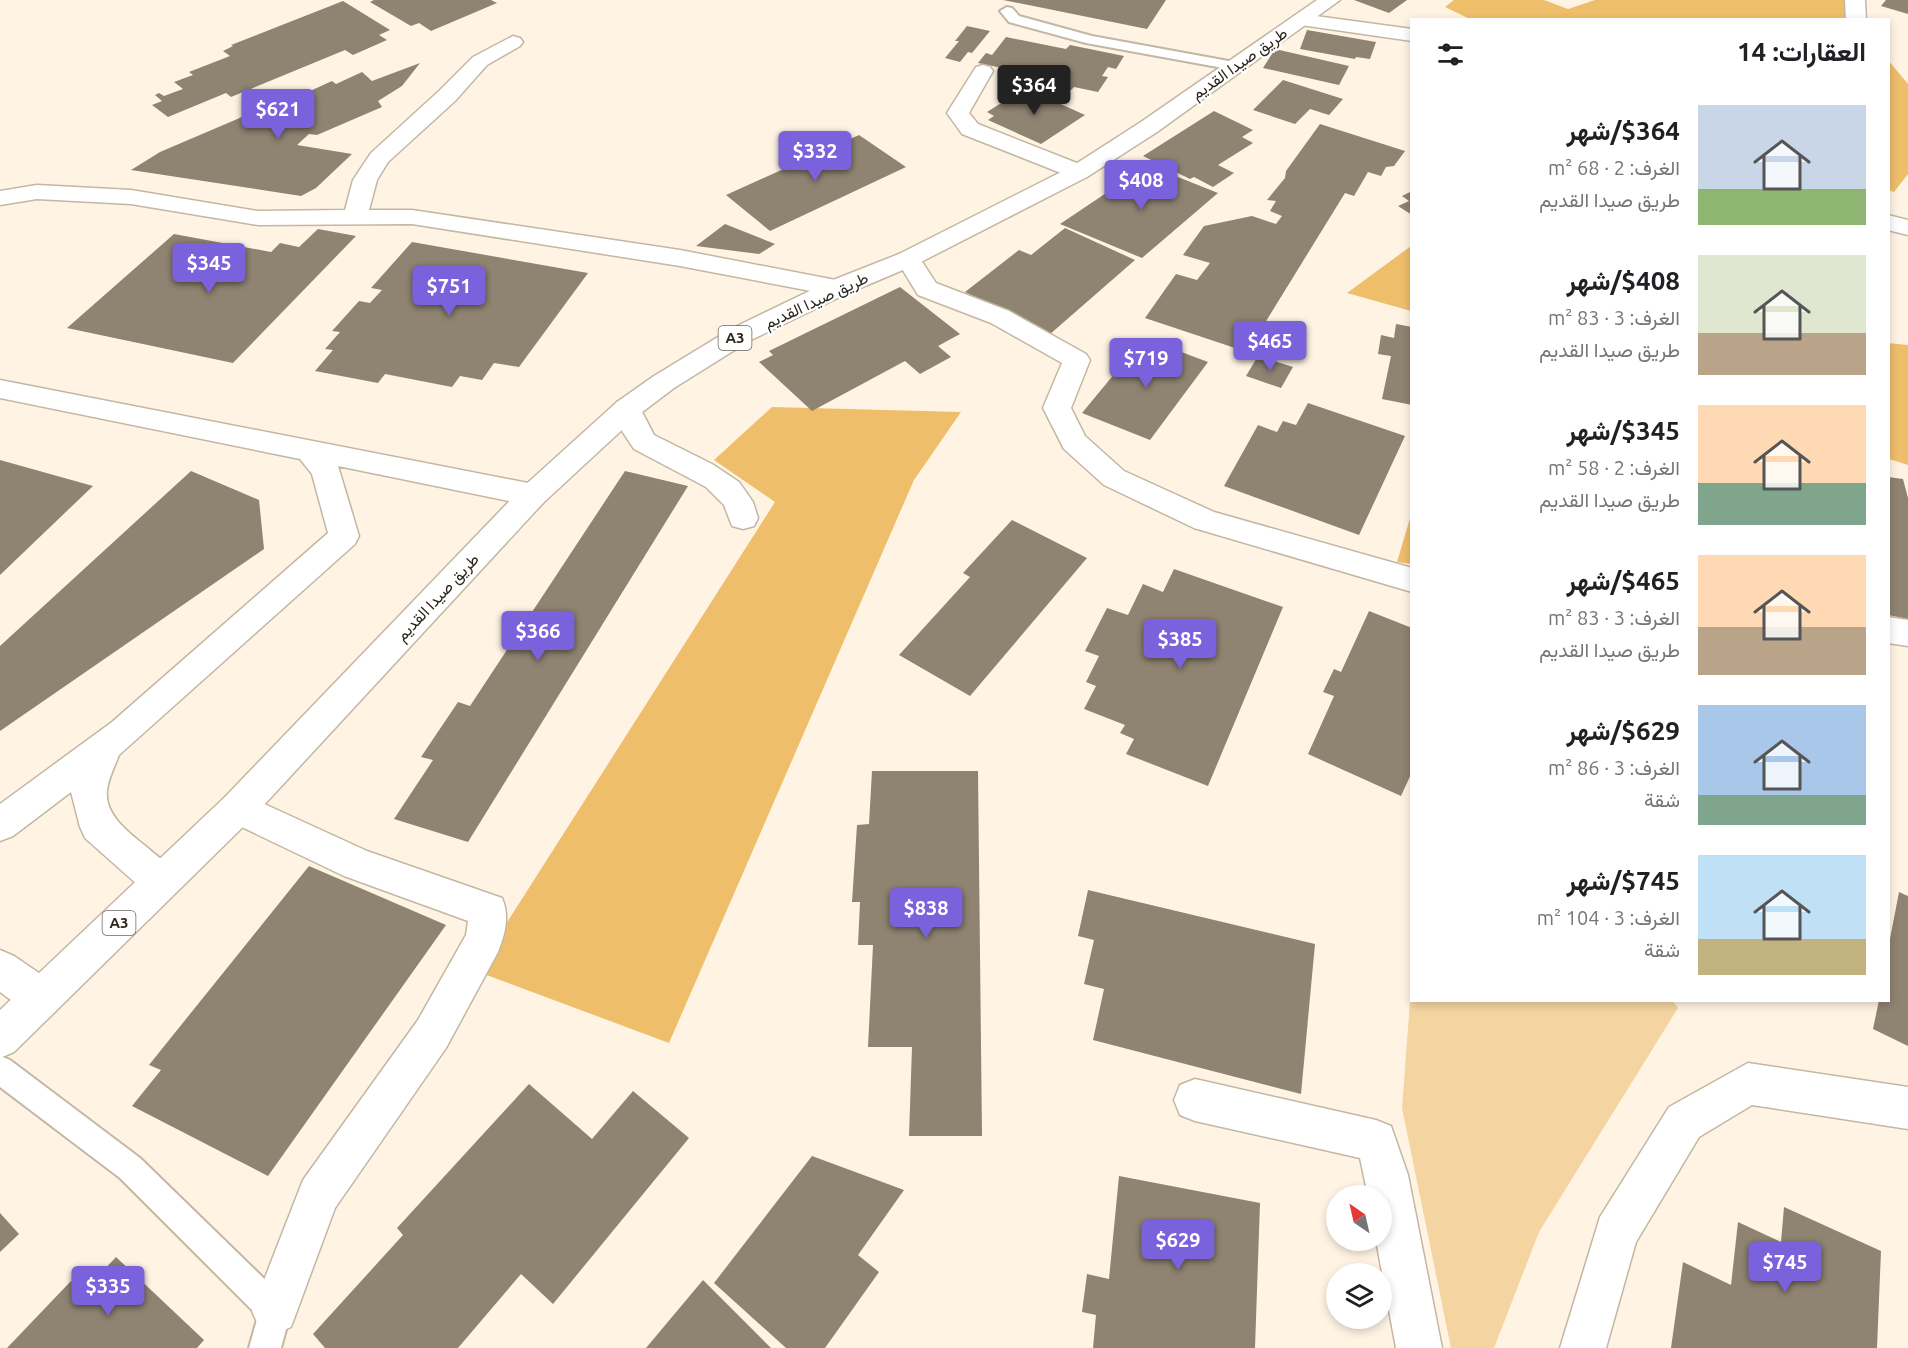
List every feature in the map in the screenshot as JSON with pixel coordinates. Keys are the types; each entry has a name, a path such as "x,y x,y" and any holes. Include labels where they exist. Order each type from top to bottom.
{"main road":[{"name":"طريق صيدا القديم","path":"238,808 533,495 627,409 664,382 740,335 837,288 908,259 1079,172 1149,127 1330,0"},
{"path":"1855,0 1856,18"},
{"path":"1301,20 1410,35"},
{"path":"355,217 365,180 379,158 447,96 480,62 513,42"},
{"path":"983,71 958,113 970,129 1079,172"},
{"path":"0,198 49,193 131,197 258,218 412,217 680,258 837,288"},
{"path":"1890,223 1908,228"},
{"path":"908,259 927,289 1000,317 1077,360 1057,408 1074,442 1114,478 1205,520 1410,579"},
{"path":"0,389 533,495"},
{"path":"627,409 643,441 715,478 741,505 743,518"},
{"path":"0,825 104,748 345,536 326,471 310,452"},
{"path":"1890,630 1908,633"},
{"path":"104,748 88,792 98,827 160,882"},
{"path":"238,808 357,864 489,911 484,939 432,1034 318,1195 275,1311"},
{"name":"A3","path":"0,1038 238,808"},
{"path":"0,969 41,998"},
{"path":"1582,1348 1616,1233 1684,1122 1748,1084 1908,1108"},
{"path":"1195,1100 1376,1141 1386,1175 1419,1348"}],"lane":[{"path":"1007,11 1014,19 1091,40 1234,66"},
{"path":"0,1070 130,1168 275,1311 265,1348"}],"shaded area":[{"path":"1454,0 1544,0 1568,9 1595,0 1856,0 1860,3 1866,18 1468,18 1445,7"},
{"path":"1890,62 1908,84 1908,174 1894,192 1890,191"},
{"path":"1410,247 1410,311 1347,293"},
{"path":"1890,343 1908,345 1908,465 1890,459"},
{"path":"772,407 961,412 914,480 669,1043 476,971 775,502 714,460"},
{"path":"1410,518 1410,564 1397,562"},
{"path":"1410,1000 1674,1002 1678,1008 1539,1232 1494,1348 1451,1348 1402,1108"}],"building":[{"path":"374,0 491,0 497,3 431,31 419,23 411,26 370,2"},
{"path":"1003,0 1166,0 1147,29"},
{"path":"1354,0 1407,0 1389,13"},
{"path":"1886,0 1908,0 1908,14 1881,6"},
{"path":"343,1 390,30 379,35 387,40 353,55 345,50 231,97 226,93 168,117 152,105 162,101 155,95 159,93 164,96 183,89 174,82 193,75 189,72 230,56 223,51 233,46 231,45"},
{"path":"967,26 990,31 972,53 968,52 960,62 945,58 959,41 955,41"},
{"path":"1307,30 1376,42 1370,59 1356,57 1355,59 1300,49"},
{"path":"1006,37 1066,49 1070,45 1124,56 1116,69 1108,67 1102,76 1108,77 1098,92 1074,87 1071,90 1018,78 1022,72 978,63 986,53 992,55"},
{"path":"1275,49 1349,66 1339,85 1263,68"},
{"path":"420,63 402,86 378,101 382,107 317,135 309,134 297,145 352,154 316,188 301,196 131,170 160,152 296,94 299,96 332,81 336,84 362,72 372,81"},
{"path":"1283,80 1343,99 1329,115 1310,109 1295,124 1253,110"},
{"path":"1025,88 1085,115 1041,144 988,120 994,116 987,112"},
{"path":"1214,111 1253,130 1242,137 1253,143 1218,165 1234,173 1213,187 1194,177 1190,179 1143,156"},
{"path":"1320,124 1405,151 1394,166 1386,167 1381,176 1368,172 1354,196 1345,193 1247,352 1145,318 1176,274 1197,280 1210,263 1183,255 1204,226 1252,216 1276,224 1282,216 1270,211 1276,201 1267,200 1285,178 1286,171"},
{"path":"859,135 906,167 770,231 726,195"},
{"path":"1148,165 1218,193 1142,258 1060,224"},
{"path":"1410,192 1410,214 1398,206 1409,201 1402,196"},
{"path":"725,224 775,244 759,254 696,246"},
{"path":"1065,228 1135,260 1049,335 965,292 1019,250 1031,255"},
{"path":"318,229 356,236 233,363 67,328 174,234 271,252 280,243 299,247"},
{"path":"412,242 588,273 519,367 494,363 482,380 460,376 452,387 385,374 378,383 315,371 333,350 325,349 340,332 332,331 359,301 370,303 382,290 371,288"},
{"path":"900,287 960,334 938,346 951,357 920,374 905,361 812,411 759,362 773,355 769,351"},
{"path":"1396,324 1410,327 1410,405 1382,399 1391,356 1378,354 1381,335 1394,338"},
{"path":"1144,338 1208,362 1150,440 1082,413"},
{"path":"1258,356 1293,367 1281,388 1246,376"},
{"path":"1308,403 1405,436 1359,535 1224,486 1258,425 1277,432 1283,421 1296,425"},
{"path":"0,460 93,486 0,575"},
{"path":"191,471 259,500 264,549 0,731 0,646"},
{"path":"625,471 688,486 468,842 394,819 433,760 421,757 458,702 470,706"},
{"path":"1890,477 1903,479 1908,498 1908,619 1890,615"},
{"path":"1012,520 1087,558 970,696 899,655 970,577 963,573"},
{"path":"1174,569 1283,607 1208,786 1126,754 1134,739 1120,733 1125,725 1084,709 1096,686 1086,682 1099,656 1085,651 1107,608 1128,615 1143,584 1163,592"},
{"path":"1369,611 1410,627 1410,776 1401,796 1308,754 1334,696 1323,692 1334,669 1341,672"},
{"path":"872,771 978,771 982,1136 909,1136 912,1047 868,1047 873,945 858,945 860,902 852,902 857,825 869,824"},
{"path":"309,866 446,925 268,1176 132,1106 161,1070 149,1065"},
{"path":"1088,890 1315,944 1301,1094 1093,1040 1104,989 1084,984 1094,940 1078,936"},
{"path":"1899,892 1908,896 1908,1046 1873,1029 1879,1002 1890,1002 1890,939"},
{"path":"529,1084 592,1139 633,1091 689,1138 553,1304 521,1274 458,1348 325,1348 313,1334 403,1235 397,1228"},
{"path":"812,1156 904,1190 858,1255 879,1272 825,1348 786,1348 714,1283"},
{"path":"1119,1176 1260,1203 1255,1348 1093,1348 1096,1315 1082,1312 1087,1274 1109,1279"},
{"path":"1784,1207 1881,1251 1877,1348 1671,1348 1683,1262 1731,1285 1738,1222 1781,1242"},
{"path":"0,1213 19,1234 0,1252"},
{"path":"116,1257 204,1340 197,1348 7,1348 71,1281 83,1292"},
{"path":"703,1280 771,1348 646,1348"}]}
